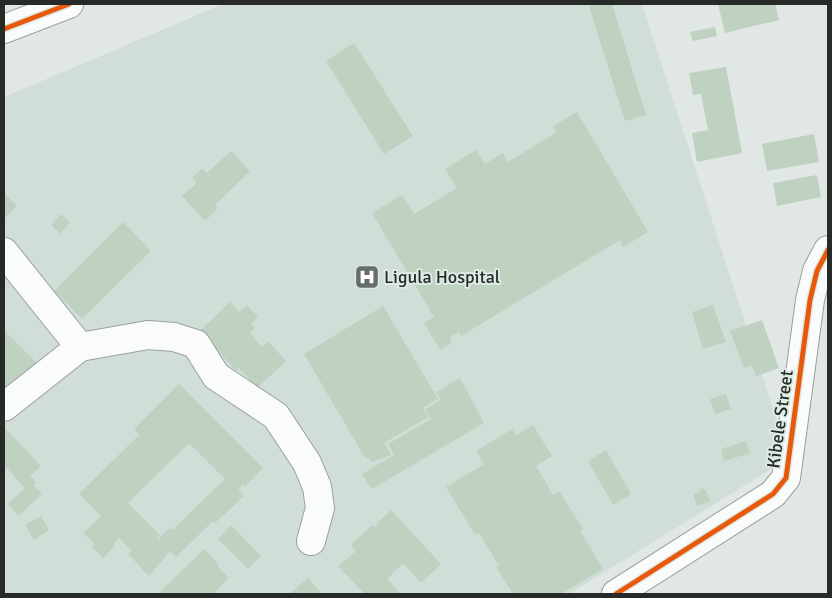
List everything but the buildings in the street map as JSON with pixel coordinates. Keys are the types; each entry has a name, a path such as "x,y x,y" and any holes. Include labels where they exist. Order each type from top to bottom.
{"street":[{"path":"4,29 69,4"},
{"name":"Kibele Street","path":"616,594 773,494 786,478 810,300 817,272 828,250"},
{"path":"4,252 80,348"},
{"path":"4,408 80,348 148,335 174,337 196,344 216,376 276,416 307,464 317,486 320,508 311,541"}],"shaded area":[{"name":"Ligula Hospital","path":"223,4 642,4 789,458 569,594 4,594 4,97"}],"cycle path":[{"path":"4,29 69,4"},
{"path":"616,594 773,494 786,478 810,300 817,271 828,250"}],"place":[{"name":"Ligula Hospital","path":"367,277"}]}
